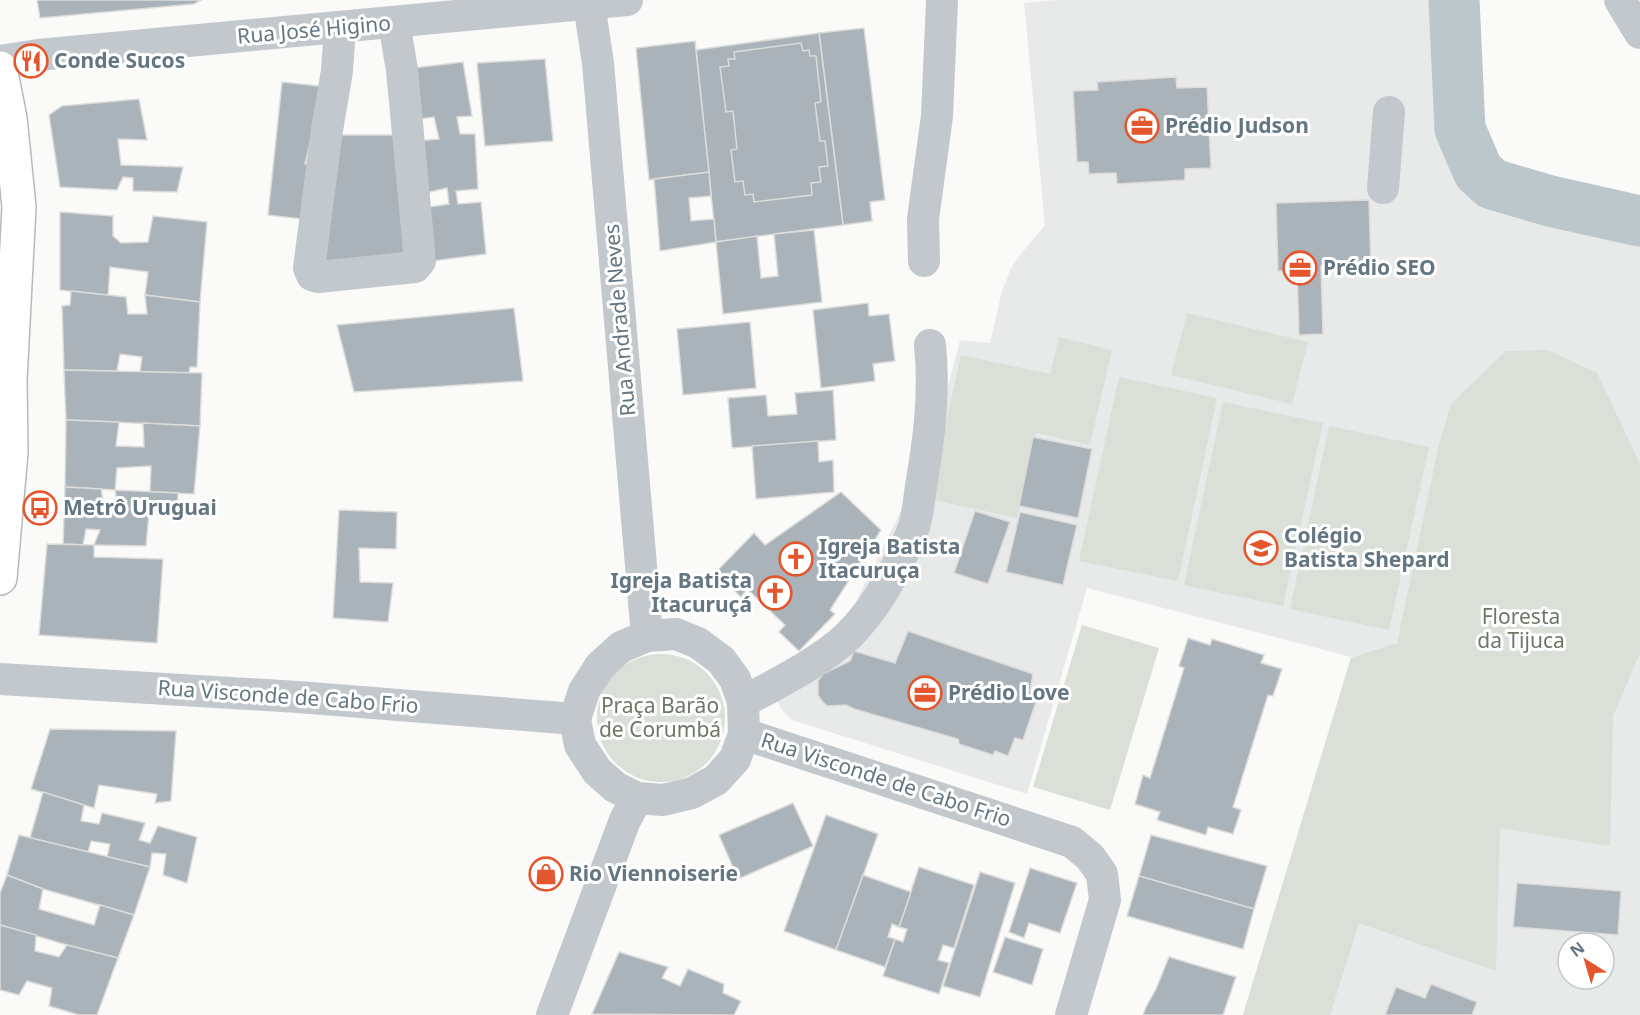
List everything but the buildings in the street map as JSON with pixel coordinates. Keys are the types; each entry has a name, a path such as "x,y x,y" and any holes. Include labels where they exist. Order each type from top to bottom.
{"main road":[{"path":"0,68 10,118 19,207 10,380 11,452 0,578"}],"street":[{"name":"Rua José Higino","path":"0,61 46,54 627,0"},
{"path":"924,261 923,219 937,116 942,0"},
{"path":"1620,0 1640,33"},
{"name":"Rua Andrade Neves","path":"590,4 598,63 647,636"},
{"path":"340,27 337,70 309,268 312,275 318,277 415,267 420,261 402,70 394,22"},
{"path":"1383,188 1389,112"},
{"path":"743,702 825,654 863,619 883,590 915,525 929,442 933,370 930,345"},
{"path":"675,634 698,643 721,660 735,679 743,702 744,734 735,759 716,780 692,793 663,800 637,798 615,787 597,771 580,745 575,719 584,691 600,666 621,647 647,636 675,634"},
{"name":"Rua Visconde de Cabo Frio","path":"0,679 298,697 575,719"},
{"name":"Rua Visconde de Cabo Frio","path":"744,734 1072,842 1090,857 1102,874 1105,900 1071,1015"},
{"path":"552,1015 625,820 637,798"}],"shaded area":[{"name":"Colégio Batista Shepard","path":"1056,0 1444,0 1448,137 1475,185 1580,217 1640,228 1640,1015 1243,1015 1351,657 1087,588 1027,794 792,720 781,709 777,698 857,612 858,597 903,507 923,484 960,340 990,343 1002,291 1011,268 1045,225 1024,3"}],"green space":[{"path":"1187,313 1308,342 1292,404 1171,375"},
{"path":"1059,337 1112,350 1090,445 1036,433 1017,518 929,499 961,355 1050,374"},
{"name":"Floresta da Tijuca","path":"1548,350 1597,373 1640,464 1640,653 1613,716 1610,846 1500,828 1496,971 1359,923 1330,1015 1243,1015 1351,658 1397,643 1439,444 1451,404 1506,351"},
{"path":"1119,377 1217,398 1178,581 1079,561"},
{"path":"1223,402 1323,423 1283,606 1184,585"},
{"path":"1329,426 1429,447 1389,630 1290,609"},
{"path":"1082,625 1159,648 1110,810 1033,787"},
{"name":"Praça Barão de Corumbá","path":"661,654 685,659 706,673 720,694 725,718 720,742 706,763 685,777 661,782 637,777 616,763 602,742 597,718 602,694 616,673 637,659"}],"waterway":[{"path":"1454,0 1460,129 1478,171 1492,184 1550,201 1640,221"}],"place":[{"name":"Conde Sucos","path":"31,61"},
{"name":"Prédio Judson","path":"1142,126"},
{"name":"Prédio SEO","path":"1300,268"},
{"name":"Metrô Uruguai","path":"40,508"},
{"name":"Colégio Batista Shepard","path":"1261,548"},
{"name":"Igreja Batista Itacuruça","path":"796,559"},
{"name":"Igreja Batista Itacuruçá","path":"775,593"},
{"name":"Prédio Love","path":"925,693"},
{"name":"Rio Viennoiserie","path":"546,874"}]}
